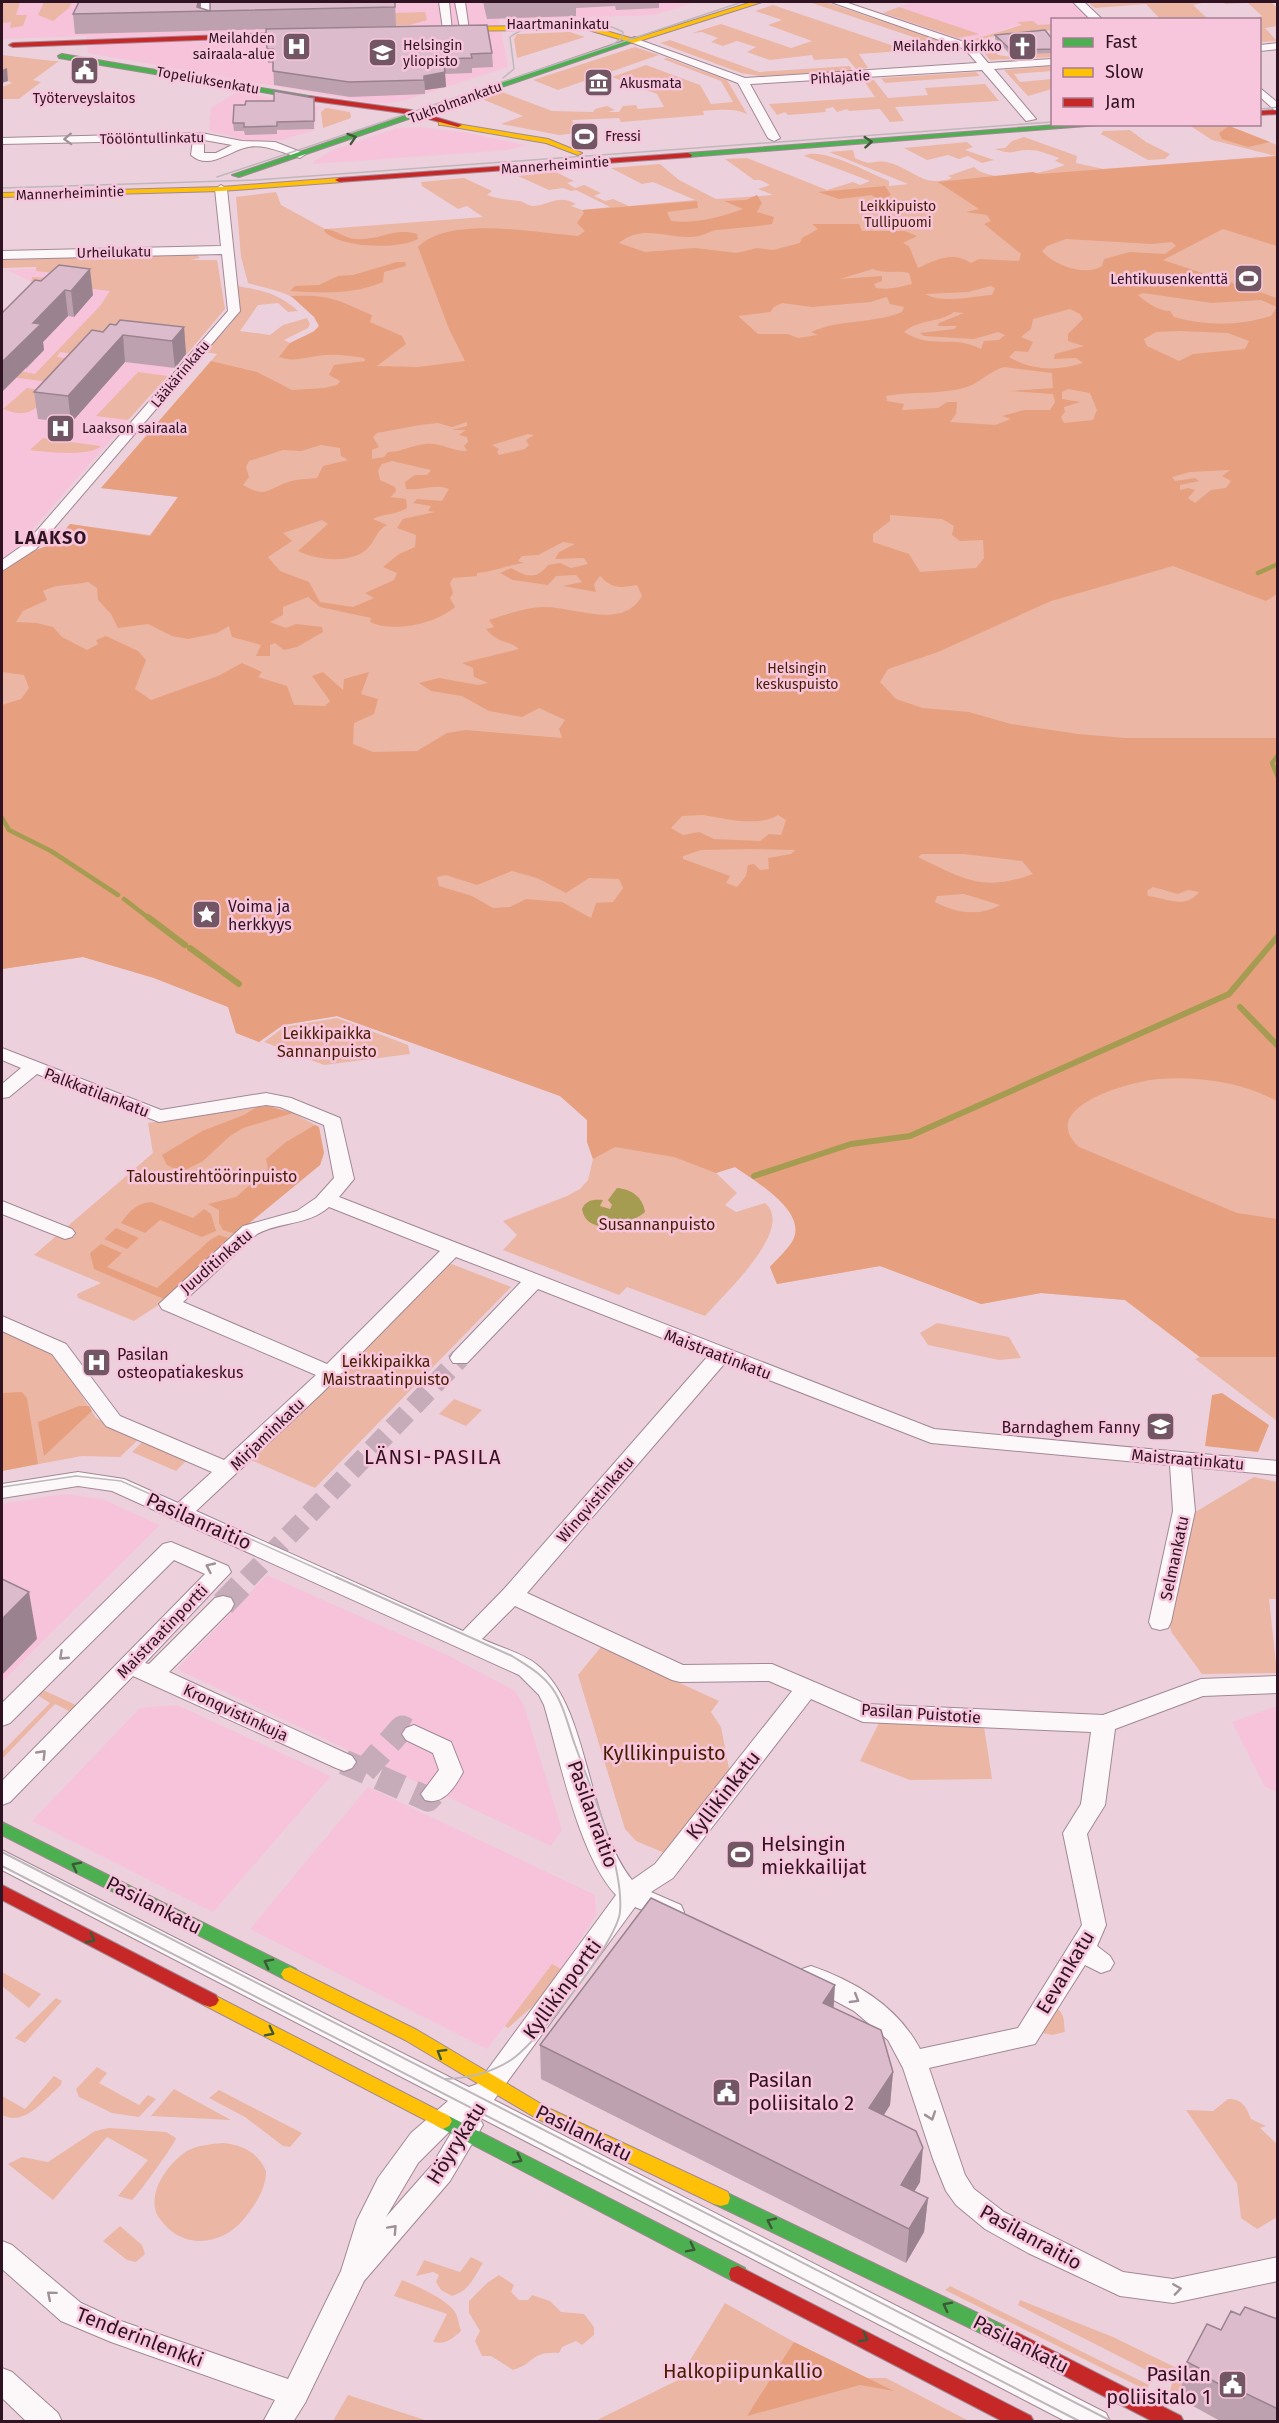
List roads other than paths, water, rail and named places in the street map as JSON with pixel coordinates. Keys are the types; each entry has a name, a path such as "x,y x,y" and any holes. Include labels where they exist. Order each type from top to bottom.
{"main road":[{"name":"Tukholmankatu","path":"212,172 282,147 403,113 634,35 719,2"},
{"name":"Tukholmankatu","path":"634,35 651,35 758,2"},
{"name":"Haartmaninkatu","path":"465,28 476,25 592,21 634,35"},
{"name":"Haartmaninkatu","path":"442,29 585,27 618,36 634,35"},
{"path":"9,48 319,34"},
{"name":"Tukholmankatu","path":"150,191 200,185 300,154 403,113 618,36"},
{"path":"9,48 44,48 61,44"},
{"name":"Topeliuksenkatu","path":"9,48 74,56 529,137 559,144 581,158"},
{"name":"Topeliuksenkatu","path":"44,48 74,56"},
{"name":"Mannerheimintie","path":"2,195 220,189 581,158 774,138 1051,117"},
{"name":"Mannerheimintie","path":"2,184 182,179 555,155 581,158 1077,126"},
{"name":"Topeliuksenkatu","path":"529,137 555,155"},
{"path":"182,179 198,176"},
{"name":"Pasilankatu","path":"2,1828 411,2035 480,2096 542,2113 929,2297 1174,2421"},
{"path":"2,1892 1024,2421"}],"street":[{"path":"206,2 206,26"},
{"path":"442,29 444,2"},
{"path":"460,2 465,28"},
{"path":"836,2 969,46 1030,119"},
{"path":"1078,2 1096,18"},
{"name":"Pihlajatie","path":"634,35 744,81 769,82 1051,62"},
{"path":"1261,48 1278,46"},
{"path":"744,81 745,88 774,138"},
{"path":"199,136 197,155 200,157 213,157 242,144"},
{"name":"Töölöntullinkatu","path":"2,141 199,136 242,144 282,147 300,154"},
{"name":"Lääkärinkatu","path":"2,567 31,546 234,311 220,189"},
{"name":"Urheilukatu","path":"2,255 227,247"},
{"name":"Palkkatilankatu","path":"2,1054 159,1116 266,1099 284,1102 333,1122 344,1177 327,1199"},
{"path":"2,1094 34,1067"},
{"name":"Maistraatinkatu","path":"327,1199 452,1250 931,1436 1227,1461 1278,1468"},
{"name":"Juuditinkatu","path":"327,1199 298,1218 258,1225 250,1230 169,1304 330,1373"},
{"path":"2,1207 65,1233"},
{"name":"Mirjaminkatu","path":"181,1513 229,1471 330,1373 452,1250"},
{"path":"460,1358 533,1281"},
{"path":"2,1323 59,1349 113,1420 229,1471"},
{"name":"Winqvistinkatu","path":"467,1640 512,1595 721,1355"},
{"name":"Selmankatu","path":"1160,1622 1184,1511 1180,1458"},
{"name":"Pasilanraitio","path":"2,1491 61,1480 91,1479 116,1484 467,1640 527,1669 547,1689 556,1705 606,1861 621,1886 631,1893 692,1921"},
{"name":"Maistraatinportti","path":"2,1717 171,1550 220,1572 2,1796"},
{"name":"Pasilan Puistotie","path":"512,1595 680,1674 772,1672 863,1713 1104,1724 1202,1688 1278,1684"},
{"path":"153,1674 223,1604"},
{"name":"Kronqvistinkuja","path":"128,1666 153,1674 344,1762"},
{"name":"Kyllikinkatu","path":"631,1893 664,1871 807,1688"},
{"name":"Eevankatu","path":"912,2061 1026,2037 1091,1956 1094,1925 1075,1833 1093,1805 1104,1724"},
{"path":"414,1734 443,1748 451,1772 433,1794"},
{"name":"Pasilankatu","path":"2,1859 480,2096 1096,2421"},
{"name":"Kyllikinportti","path":"480,2096 631,1893"},
{"name":"Pasilanraitio","path":"793,1968 855,1998 880,2016 905,2045 951,2172 965,2197 991,2218 1120,2284 1139,2289 1173,2291 1278,2269"},
{"name":"Höyrykatu","path":"277,2421 295,2394 354,2272 359,2246 387,2189 419,2142 442,2120 480,2096"},
{"name":"Höyrykatu","path":"354,2272 441,2173 466,2133 480,2096"},
{"name":"Tenderinlenkki","path":"2,2253 71,2312 120,2333 295,2394"},
{"path":"2,2381 48,2421"}],"waterway":[{"path":"1258,573 1278,564"},
{"path":"1278,755 1272,763 1278,777"},
{"path":"2,818 9,830 51,851 118,895"},
{"path":"124,899 150,919"},
{"path":"148,917 185,945"},
{"path":"754,1176 851,1144 910,1136 1229,994 1278,936"},
{"path":"190,948 239,984"},
{"path":"1240,1007 1278,1046"}],"tunnel":[{"path":"247,1579 460,1358"},
{"path":"223,1604 249,1577"},
{"path":"364,1771 402,1728 414,1734"},
{"path":"344,1762 364,1771"},
{"path":"364,1771 428,1799 433,1794"}],"tram line":[{"path":"217,177 742,2"},
{"path":"503,78 514,69 510,37 522,30 550,22 597,23 623,32 622,38 613,44"},
{"path":"1261,109 1278,107"},
{"path":"2,188 256,180 1051,122"},
{"path":"2,1487 76,1476 121,1481 340,1579"},
{"path":"336,1577 512,1656 537,1672 547,1682 556,1694 564,1713 605,1828 617,1873 620,1912 616,1926 591,1968 556,2014 523,2050 503,2065 480,2074 446,2079"},
{"path":"2,1852 1113,2422"},
{"path":"2,1866 1081,2422"}],"place":[{"name":"Meilahden sairaala-alue","path":"296,46"},
{"name":"Meilahden kirkko","path":"1023,46"},
{"name":"Helsingin yliopisto","path":"382,53"},
{"name":"Työterveyslaitos","path":"84,71"},
{"name":"Akusmata","path":"599,83"},
{"name":"Fressi","path":"584,136"},
{"name":"Lehtikuusenkenttä","path":"1249,279"},
{"name":"Laakson sairaala","path":"61,428"},
{"name":"Voima ja herkkyys","path":"207,915"},
{"name":"Pasilan osteopatiakeskus","path":"96,1363"},
{"name":"Barndaghem Fanny","path":"1161,1427"},
{"name":"Helsingin miekkailijat","path":"740,1855"},
{"name":"Pasilan poliisitalo 2","path":"727,2092"},
{"name":"Pasilan poliisitalo 1","path":"1232,2385"}],"district":[{"name":"LAAKSO","path":"51,538"},
{"name":"LÄNSI-PASILA","path":"433,1457"}],"park label":[{"name":"Leikkipuisto Tullipuomi","path":"898,214"},
{"name":"Helsingin keskuspuisto","path":"797,676"},
{"name":"Leikkipaikka Sannanpuisto","path":"327,1042"},
{"name":"Taloustirehtöörinpuisto","path":"212,1176"},
{"name":"Susannanpuisto","path":"657,1224"},
{"name":"Leikkipaikka Maistraatinpuisto","path":"386,1370"},
{"name":"Kyllikinpuisto","path":"664,1753"},
{"name":"Halkopiipunkallio","path":"743,2371"}]}
